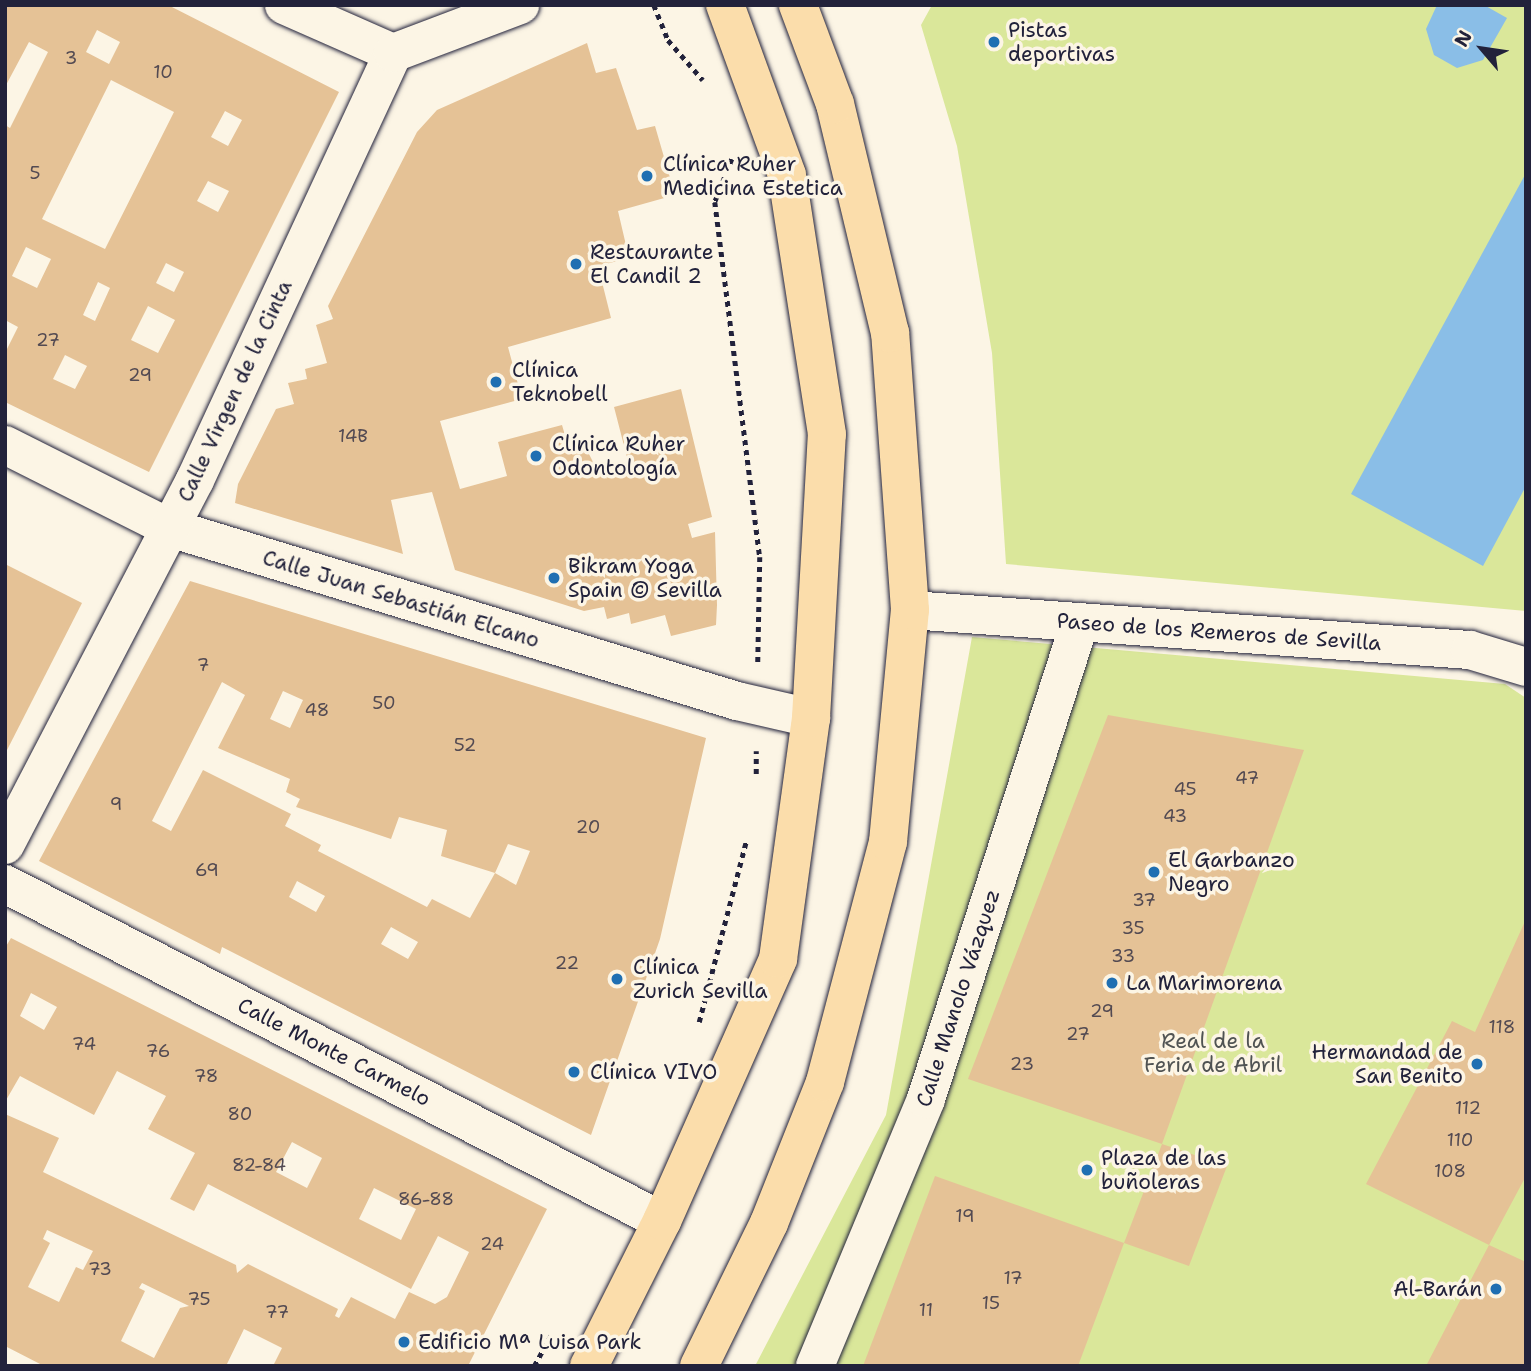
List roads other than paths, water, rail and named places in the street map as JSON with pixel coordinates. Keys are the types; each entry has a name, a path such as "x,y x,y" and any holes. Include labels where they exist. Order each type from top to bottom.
{"main road":[{"path":"589,1366 662,1221 778,959 811,718 827,434 786,176 725,5"},
{"path":"699,1366 769,1223 825,1082 888,842 910,610 890,333 835,104 797,5"}],"street":[{"path":"284,5 393,53 520,5"},
{"name":"Calle Virgen de la Cinta","path":"5,845 170,528 393,53"},
{"name":"Calle Juan Sebastián Elcano","path":"5,445 170,528 737,701 811,718"},
{"name":"Paseo de los Remeros de Sevilla","path":"910,610 1471,650 1526,667"},
{"name":"Calle Manolo Vázquez","path":"815,1366 926,1099 1080,622"},
{"name":"Calle Monte Carmelo","path":"5,884 662,1221"}],"water":[{"path":"1437,5 1484,5 1507,18 1483,60 1457,68 1434,55 1426,29"},
{"path":"1526,173 1526,486 1483,566 1351,494"}],"place":[{"name":"Pistas deportivas","path":"994,42"},
{"name":"Clínica Ruher Medicina Estetica","path":"647,176"},
{"name":"Restaurante El Candil 2","path":"576,264"},
{"name":"Clínica Teknobell","path":"496,382"},
{"name":"Clínica Ruher Odontología","path":"536,456"},
{"name":"Bikram Yoga Spain © Sevilla","path":"554,578"},
{"name":"El Garbanzo Negro","path":"1154,872"},
{"name":"Clínica Zurich Sevilla","path":"617,979"},
{"name":"La Marimorena","path":"1112,983"},
{"name":"Hermandad de San Benito","path":"1477,1064"},
{"name":"Clínica VIVO","path":"574,1072"},
{"name":"Plaza de las buñoleras","path":"1087,1170"},
{"name":"Al-Barán","path":"1496,1289"},
{"name":"Edificio Mª Luisa Park","path":"404,1342"}],"park label":[{"name":"Real de la Feria de Abril","path":"1213,1053"}]}
